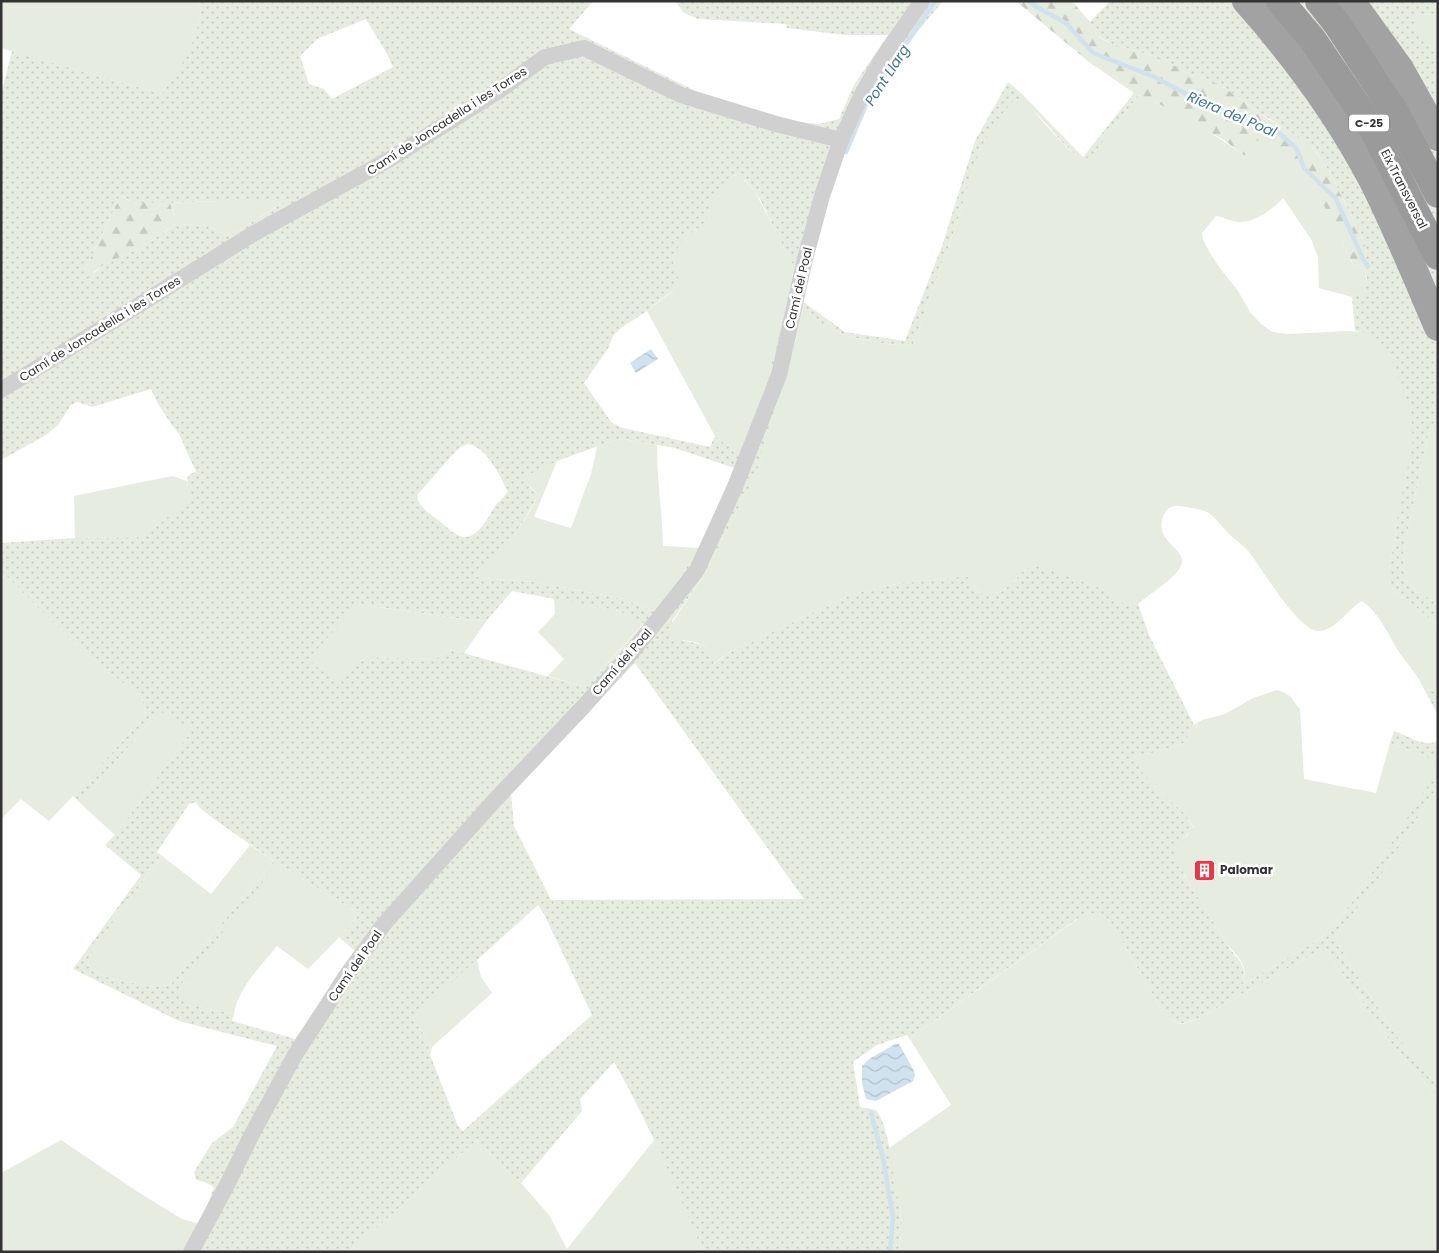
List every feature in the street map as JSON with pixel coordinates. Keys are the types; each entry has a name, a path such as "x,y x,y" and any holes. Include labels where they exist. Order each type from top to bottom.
{"highway":[{"path":"1246,1 1305,73 1342,128 1372,181 1405,250 1438,327"},
{"name":"Eix Transversal","path":"1280,1 1314,40 1373,129 1438,256"},
{"name":"C-25","path":"1319,1 1337,24 1396,114 1438,194"},
{"path":"1351,1 1400,69 1438,137"}],"street":[{"name":"Camí del Poal","path":"191,1252 295,1055 346,976 384,924 494,801 632,652 696,570 736,487 779,375 804,259 822,196 841,140 861,96 882,59 922,1"},
{"name":"Camí de Joncadella i les Torres","path":"1,390 253,234 390,159 497,92 545,57 584,48 681,95 776,124 841,140"}],"green space":[{"path":"1,1 198,1 201,10 189,53 162,94 1,48"},
{"path":"198,1 593,1 569,29 710,98 798,122 818,124 839,119 854,85 888,35 845,35 787,28 786,24 698,19 684,13 675,1 943,1 905,47 869,101 835,172 802,301 845,332 905,341 942,246 975,141 1008,82 1083,157 1134,93 1139,95 1093,155 1085,160 1068,148 1036,113 1024,103 1017,99 1009,106 984,142 913,344 907,346 878,343 844,335 822,324 801,307 796,338 756,474 703,577 672,621 675,638 705,647 709,650 714,664 728,653 852,594 896,584 967,576 977,590 986,595 1002,591 1031,566 1042,566 1103,589 1119,602 1138,604 1149,635 1194,725 1182,744 1152,753 1134,755 1154,786 1186,815 1194,829 1187,834 1184,841 1184,875 1241,963 1244,970 1243,983 1318,940 1344,913 1415,805 1429,758 1390,743 1394,731 1421,742 1432,743 1438,741 1438,786 1371,891 1338,932 1336,940 1395,1034 1438,1086 1438,1098 1394,1047 1328,953 1322,951 1308,957 1201,1017 1179,1023 1171,1020 1162,1010 1110,921 1101,915 1091,913 1077,919 917,1033 911,1041 907,1035 877,1045 853,1062 860,1107 876,1110 881,1118 889,1146 902,1222 898,1252 703,1252 650,1132 614,1062 580,1099 582,1111 521,1183 476,1141 349,1252 184,1252 200,1224 214,1187 196,1180 194,1172 212,1143 233,1127 277,1046 179,1021 73,969 141,875 105,845 115,835 193,729 153,718 80,803 73,796 146,715 142,698 81,650 1,571 1,543 75,538 144,537 148,531 192,498 187,479 191,473 196,472 179,434 157,402 151,389 92,407 78,402 71,405 58,425 46,435 1,460 1,94 12,51 162,94 189,52 200,19 201,10","holes":["366,19 393,67 332,99 324,89 309,84 300,56 317,39","731,175 735,175 746,181 755,192 781,243 739,454 715,436 710,447 623,428 612,423 584,383 609,347 613,336 621,328 676,288 679,282 678,247 696,229 708,226 708,210","121,195 126,199 144,204 218,201 284,202 227,236 213,228 176,224 140,248 105,264 94,273 93,279 85,270","622,439 675,448 734,468 702,544 676,583 654,611 624,599 535,582 481,578 474,575 490,563 504,548 528,513 538,495 528,485 557,461","468,444 475,446 487,456 508,492 495,506 478,531 463,537 453,532 425,510 419,503 418,494 455,452","512,591 619,611 644,624 585,687 449,649 436,659 370,657 356,663 308,660 358,604 476,621 487,620","635,663 804,899 551,900 514,826 511,793","196,802 200,808 214,819 274,861 170,985 154,987 107,977 94,971 88,965 89,957 99,941 162,856 157,852 189,804","278,863 359,914 339,937 356,952 295,1039 232,1021 234,1014 199,1007","538,905 592,1015 463,1131 458,1126 430,1055 432,1047 413,1018"]},
{"path":"1016,1 1072,1 1090,22 1099,37 1112,44 1160,58 1188,73 1221,85 1268,119 1290,131 1313,149 1330,173 1358,227 1366,248 1365,262 1356,267 1353,264 1329,216 1313,190 1295,167 1272,147 1246,157 1224,140 1155,102 1134,93 1089,62"},
{"path":"1110,1 1438,1 1438,14 1413,15 1416,27 1438,58 1438,433 1436,428 1427,439 1403,554 1404,569 1408,583 1438,605 1438,626 1412,604 1395,593 1389,581 1397,521 1363,332 1355,331 1352,297 1364,293 1367,278 1362,264 1365,262 1366,248 1358,227 1330,173 1313,149 1224,87 1188,73 1160,58 1112,44 1097,35 1090,22"},
{"path":"1438,14 1438,58 1419,33 1412,18 1413,15"},
{"path":"1139,95 1194,122 1245,156 1248,145 1252,141 1259,141 1280,152 1294,164 1317,194 1336,228 1351,262 1356,267 1362,264 1367,282 1364,293 1352,297 1319,288 1318,257 1311,239 1283,198 1269,211 1245,222 1236,222 1216,216 1202,233 1203,240 1210,253 1238,291 1250,312 1272,332 1288,334 1363,332 1378,342 1390,354 1411,413 1413,441 1397,521 1389,581 1395,593 1412,604 1438,626 1438,688 1425,691 1379,619 1362,601 1331,627 1319,631 1311,629 1292,611 1250,553 1212,515 1203,510 1180,506 1174,506 1167,510 1161,525 1165,537 1181,555 1181,566 1171,578 1138,604 1119,602 1103,589 1042,567 1031,566 1002,591 986,595 977,590 967,576 896,584 852,594 728,653 713,664 710,651 703,645 674,638 669,627 703,577 756,474 796,338 801,307 822,324 844,335 878,343 907,346 913,344 984,142 1011,103 1017,99 1024,101 1070,150 1085,160 1093,155"},
{"path":"731,175 742,178 755,192 795,268 763,399 739,454 715,436 647,311 677,286 679,280 673,263 674,254 680,244 693,231 708,226 708,209"},
{"path":"121,195 132,202 138,203 170,203 177,223 140,248 105,264 94,272 93,279 87,276 85,270"},
{"path":"285,201 227,236 213,228 176,224 170,203"},
{"path":"1436,428 1438,433 1438,605 1408,583 1404,569 1403,554 1427,439"},
{"path":"622,439 657,445 663,546 700,548 654,611 624,599 535,582 481,578 474,575 493,559 511,539 520,528 533,505 538,495 531,487 524,484 526,476 557,461 534,517 571,528 591,474 597,447"},
{"path":"172,476 187,481 193,498 148,531 144,537 75,538 74,496"},
{"path":"1,571 81,650 142,698 146,715 49,821 21,799 1,819"},
{"path":"554,598 619,611 644,623 585,687 548,676 564,659 538,632 555,614"},
{"path":"357,604 476,621 487,620 464,653 449,649 436,659 370,657 356,663 338,683 308,660"},
{"path":"1438,688 1438,715 1425,691"},
{"path":"1277,690 1291,697 1300,710 1304,779 1376,793 1390,743 1429,758 1434,761 1436,767 1431,781 1344,913 1318,940 1242,983 1244,974 1243,964 1226,942 1198,897 1173,851 1194,828 1186,815 1154,786 1142,772 1134,755 1152,753 1182,744 1194,725 1202,720 1225,714 1253,698"},
{"path":"162,712 193,729 115,835 80,803 153,718"},
{"path":"1438,786 1438,1086 1395,1034 1336,940 1338,932 1371,891"},
{"path":"250,845 274,861 170,985 154,987 123,981 107,977 94,971 88,965 89,957 99,941 162,856 211,894"},
{"path":"278,863 359,914 352,924 308,969 277,946 245,986 236,1004 234,1014 199,1007 184,1001 180,994 182,983"},
{"path":"1087,913 1098,913 1110,921 1162,1010 1171,1020 1179,1024 1201,1017 1308,957 1322,951 1328,953 1394,1047 1438,1098 1438,1252 898,1252 902,1222 889,1148 951,1105 911,1041 917,1033"},
{"path":"477,959 481,977 492,993 432,1047 413,1018"},
{"path":"655,1139 703,1252 349,1252 476,1141 521,1183 549,1215 567,1249"},
{"path":"61,1140 182,1219 200,1224 184,1252 1,1252 1,1173"}],"water":[{"path":"651,349 658,359 636,373 630,363"},
{"path":"895,1044 899,1044 913,1069 915,1075 913,1081 876,1101 866,1099 862,1083 862,1066 869,1059"}],"waterway":[{"name":"Pont Llarg","path":"846,152 868,100 935,1"},
{"name":"Riera del Poal","path":"1029,1 1067,24 1093,53 1152,76 1219,111 1278,132 1296,148 1304,168 1336,199 1368,266"},
{"path":"871,1113 883,1158 893,1217 890,1252"}],"place":[{"name":"Palomar","path":"1204,870"}]}
